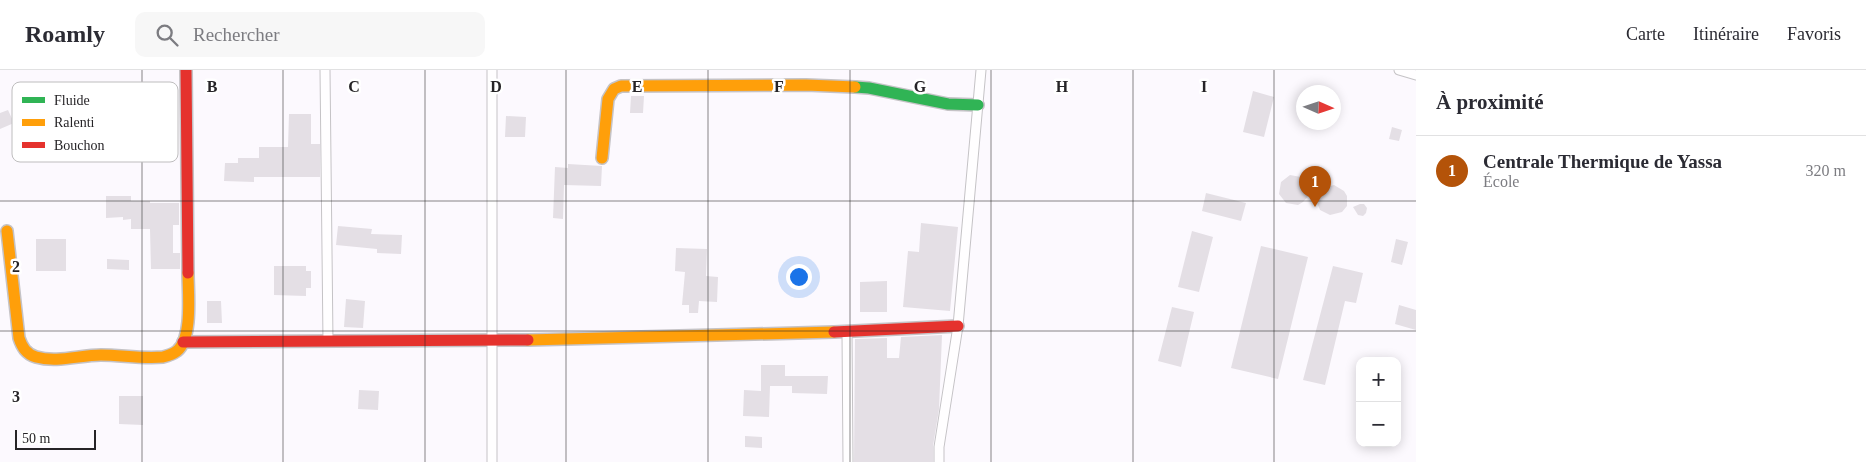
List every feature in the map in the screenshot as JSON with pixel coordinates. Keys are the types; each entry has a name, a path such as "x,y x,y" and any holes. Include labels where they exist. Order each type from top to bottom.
{"street":[{"path":"7,231 19,338 22,348 28,353 36,357 45,358 99,355 160,357 178,351 186,333 188,296 186,70"},
{"path":"325,70 328,341"},
{"path":"492,70 492,462"},
{"path":"939,462 939,447 958,326 981,70"},
{"path":"1399,70 1416,75"},
{"path":"602,158 608,99 614,89 620,86 806,85 860,88 948,104 978,105"},
{"path":"183,342 492,340 847,333 958,326"},
{"path":"847,333 848,462"}],"building":[{"path":"1253,91 1274,97 1264,137 1243,132"},
{"path":"631,96 644,96 643,113 630,113"},
{"path":"8,110 12,124 0,129 0,113"},
{"path":"289,114 311,114 311,144 320,144 320,177 254,177 254,182 224,181 225,163 238,163 238,158 259,158 259,147 288,147"},
{"path":"506,116 526,117 525,137 505,137"},
{"path":"1392,127 1402,130 1399,141 1389,139"},
{"path":"568,164 602,166 601,186 564,185 563,219 553,218 555,167 568,168"},
{"path":"1290,175 1301,177 1306,181 1312,192 1298,205 1286,203 1279,194 1281,182"},
{"path":"1334,185 1344,191 1347,196 1347,206 1342,212 1330,215 1320,210 1315,198 1323,188"},
{"path":"1206,193 1246,203 1241,221 1202,211"},
{"path":"106,196 131,196 131,201 150,201 150,203 179,203 179,225 173,225 173,253 180,253 180,269 151,269 150,229 131,229 131,219 123,220 123,217 106,218"},
{"path":"1364,204 1367,208 1363,216 1358,215 1353,207"},
{"path":"921,223 958,227 950,311 903,307 908,251 919,252"},
{"path":"338,226 372,229 371,234 402,235 401,254 377,253 377,249 336,245"},
{"path":"1192,231 1213,237 1199,292 1178,287"},
{"path":"36,239 66,239 66,271 36,271"},
{"path":"1396,239 1408,242 1402,265 1391,262"},
{"path":"1261,246 1308,257 1278,379 1231,368"},
{"path":"676,248 707,249 706,276 718,277 717,302 699,301 698,313 689,313 689,305 682,305 685,272 675,271"},
{"path":"107,259 129,260 129,270 107,269"},
{"path":"274,266 306,266 306,271 311,271 311,288 306,288 306,296 274,295"},
{"path":"1333,266 1363,273 1356,303 1345,301 1325,385 1303,380"},
{"path":"887,281 887,312 860,312 860,282"},
{"path":"346,299 365,301 363,328 344,327"},
{"path":"207,301 221,301 222,323 207,323"},
{"path":"1399,305 1416,310 1416,330 1395,324"},
{"path":"1172,307 1194,312 1181,367 1158,361"},
{"path":"942,335 939,409 933,446 933,462 854,462 855,339 887,338 887,358 899,358 901,337"},
{"path":"761,365 785,365 785,376 828,376 827,394 792,393 792,386 770,386 769,417 743,416 744,390 761,391"},
{"path":"359,390 379,391 378,410 358,409"},
{"path":"119,396 143,396 143,425 119,424"},
{"path":"745,436 762,437 762,448 745,447"}],"traffic: fast":[{"path":"855,87 869,88 948,104 978,105"}],"traffic: slow":[{"path":"602,158 608,99 614,89 621,86 806,85 855,87"},
{"path":"7,231 19,338 25,350 36,357 44,359 93,355 163,357 174,353 182,345 188,326 188,273"},
{"path":"528,340 834,332"}],"traffic: jam":[{"path":"186,70 188,273"},
{"path":"834,332 958,326"},
{"path":"183,342 528,340"}],"place":[{"name":"Centrale Thermique de Yassa","path":"1315,207"}]}
